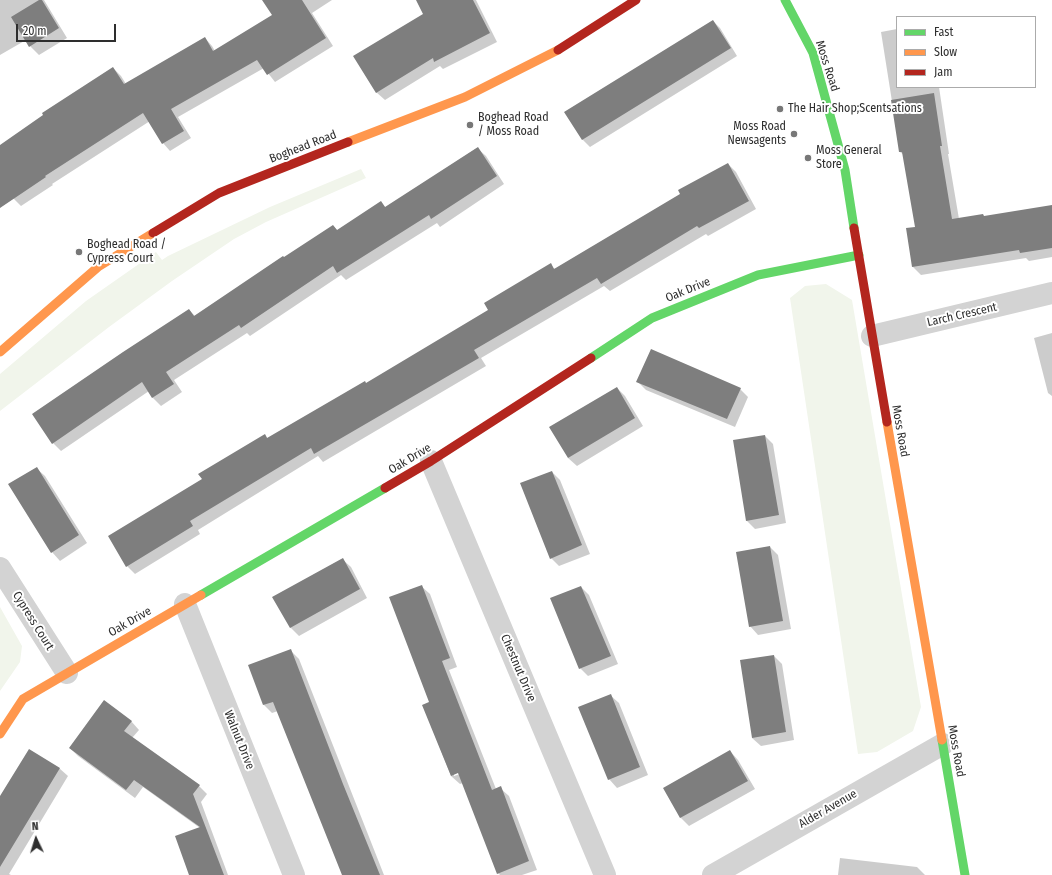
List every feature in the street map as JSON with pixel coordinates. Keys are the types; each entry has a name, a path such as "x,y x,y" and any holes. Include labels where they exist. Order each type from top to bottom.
{"street":[{"name":"Boghead Road","path":"0,352 98,267 219,193 465,96 550,55 636,0"},
{"name":"Moss Road","path":"786,0 813,53 845,170 858,255 965,875"},
{"name":"Oak Drive","path":"0,734 23,699 431,461 652,318 758,275 858,255"},
{"name":"Larch Crescent","path":"872,336 1052,293"},
{"name":"Chestnut Drive","path":"431,461 605,875"},
{"name":"Cypress Court","path":"0,568 67,673"},
{"name":"Walnut Drive","path":"185,604 294,875"},
{"name":"Alder Avenue","path":"714,875 943,744"}],"shaded area":[{"path":"361,169 366,178 266,222 234,239 172,281 109,327 0,411 0,374 86,301 156,252 162,260 270,207"},
{"path":"826,284 852,300 921,707 913,731 877,752 858,754 790,298 805,286"},
{"path":"0,607 22,646 20,662 0,691"}],"building":[{"path":"39,0 42,0 59,28 29,47 11,17"},
{"path":"262,0 302,0 326,38 267,75 257,60 171,109 184,131 162,144 143,113 45,176 46,177 0,208 0,145 43,115 42,113 113,67 124,84 205,37 213,51 272,15"},
{"path":"416,0 473,0 490,33 434,62 433,58 376,93 353,56 423,14"},
{"path":"713,20 731,48 582,140 564,112"},
{"path":"934,93 942,146 940,146 952,219 983,214 984,216 1052,205 1052,248 1020,253 1019,250 912,267 906,228 915,227 902,152 899,152 891,100"},
{"path":"478,147 497,176 431,219 429,215 337,273 333,266 241,328 239,325 166,372 174,384 152,398 142,382 52,444 32,414 189,309 194,316 283,256 284,257 333,225 337,230 381,201 385,207"},
{"path":"728,163 749,201 699,228 697,226 601,284 597,278 474,350 479,358 314,454 311,448 190,521 193,526 126,567 108,536 202,479 198,474 265,434 267,438 365,381 366,383 488,310 484,303 551,263 554,269 680,194 678,190"},
{"path":"651,349 741,388 727,419 636,382"},
{"path":"617,387 635,418 568,458 549,427"},
{"path":"765,435 779,515 746,521 733,440"},
{"path":"37,467 79,535 51,553 8,484"},
{"path":"552,471 582,545 550,559 520,483"},
{"path":"770,546 783,621 749,627 736,552"},
{"path":"343,558 360,589 290,628 272,597"},
{"path":"422,585 450,658 442,661 492,790 501,786 529,861 497,874 458,773 451,776 422,705 429,702 389,597"},
{"path":"581,586 611,656 579,669 550,598"},
{"path":"291,649 380,875 342,875 273,702 263,705 248,665"},
{"path":"774,655 786,732 752,738 740,660"},
{"path":"611,694 640,767 608,780 578,707"},
{"path":"104,700 132,721 124,731 200,785 193,794 224,875 189,875 175,836 200,827 134,780 126,790 69,748"},
{"path":"29,749 60,768 0,867 0,796"},
{"path":"730,750 748,781 680,818 663,788"}],"traffic: fast":[{"path":"785,0 813,53 845,170 854,228"},
{"path":"591,358 652,318 758,275 859,255"},
{"path":"201,595 385,488"},
{"path":"942,740 965,875"}],"traffic: slow":[{"path":"348,142 465,97 558,50"},
{"path":"0,352 98,267 153,233"},
{"path":"887,422 942,740"},
{"path":"0,734 23,699 201,595"}],"traffic: jam":[{"path":"558,50 636,0"},
{"path":"153,233 219,193 348,142"},
{"path":"854,228 887,422"},
{"path":"385,488 431,461 591,358"}],"place":[{"name":"The Hair Shop;Scentsations","path":"780,109"},
{"name":"Boghead Road / Moss Road","path":"470,125"},
{"name":"Moss Road Newsagents","path":"794,134"},
{"name":"Moss General Store","path":"808,158"},
{"name":"Boghead Road / Cypress Court","path":"79,252"}]}
